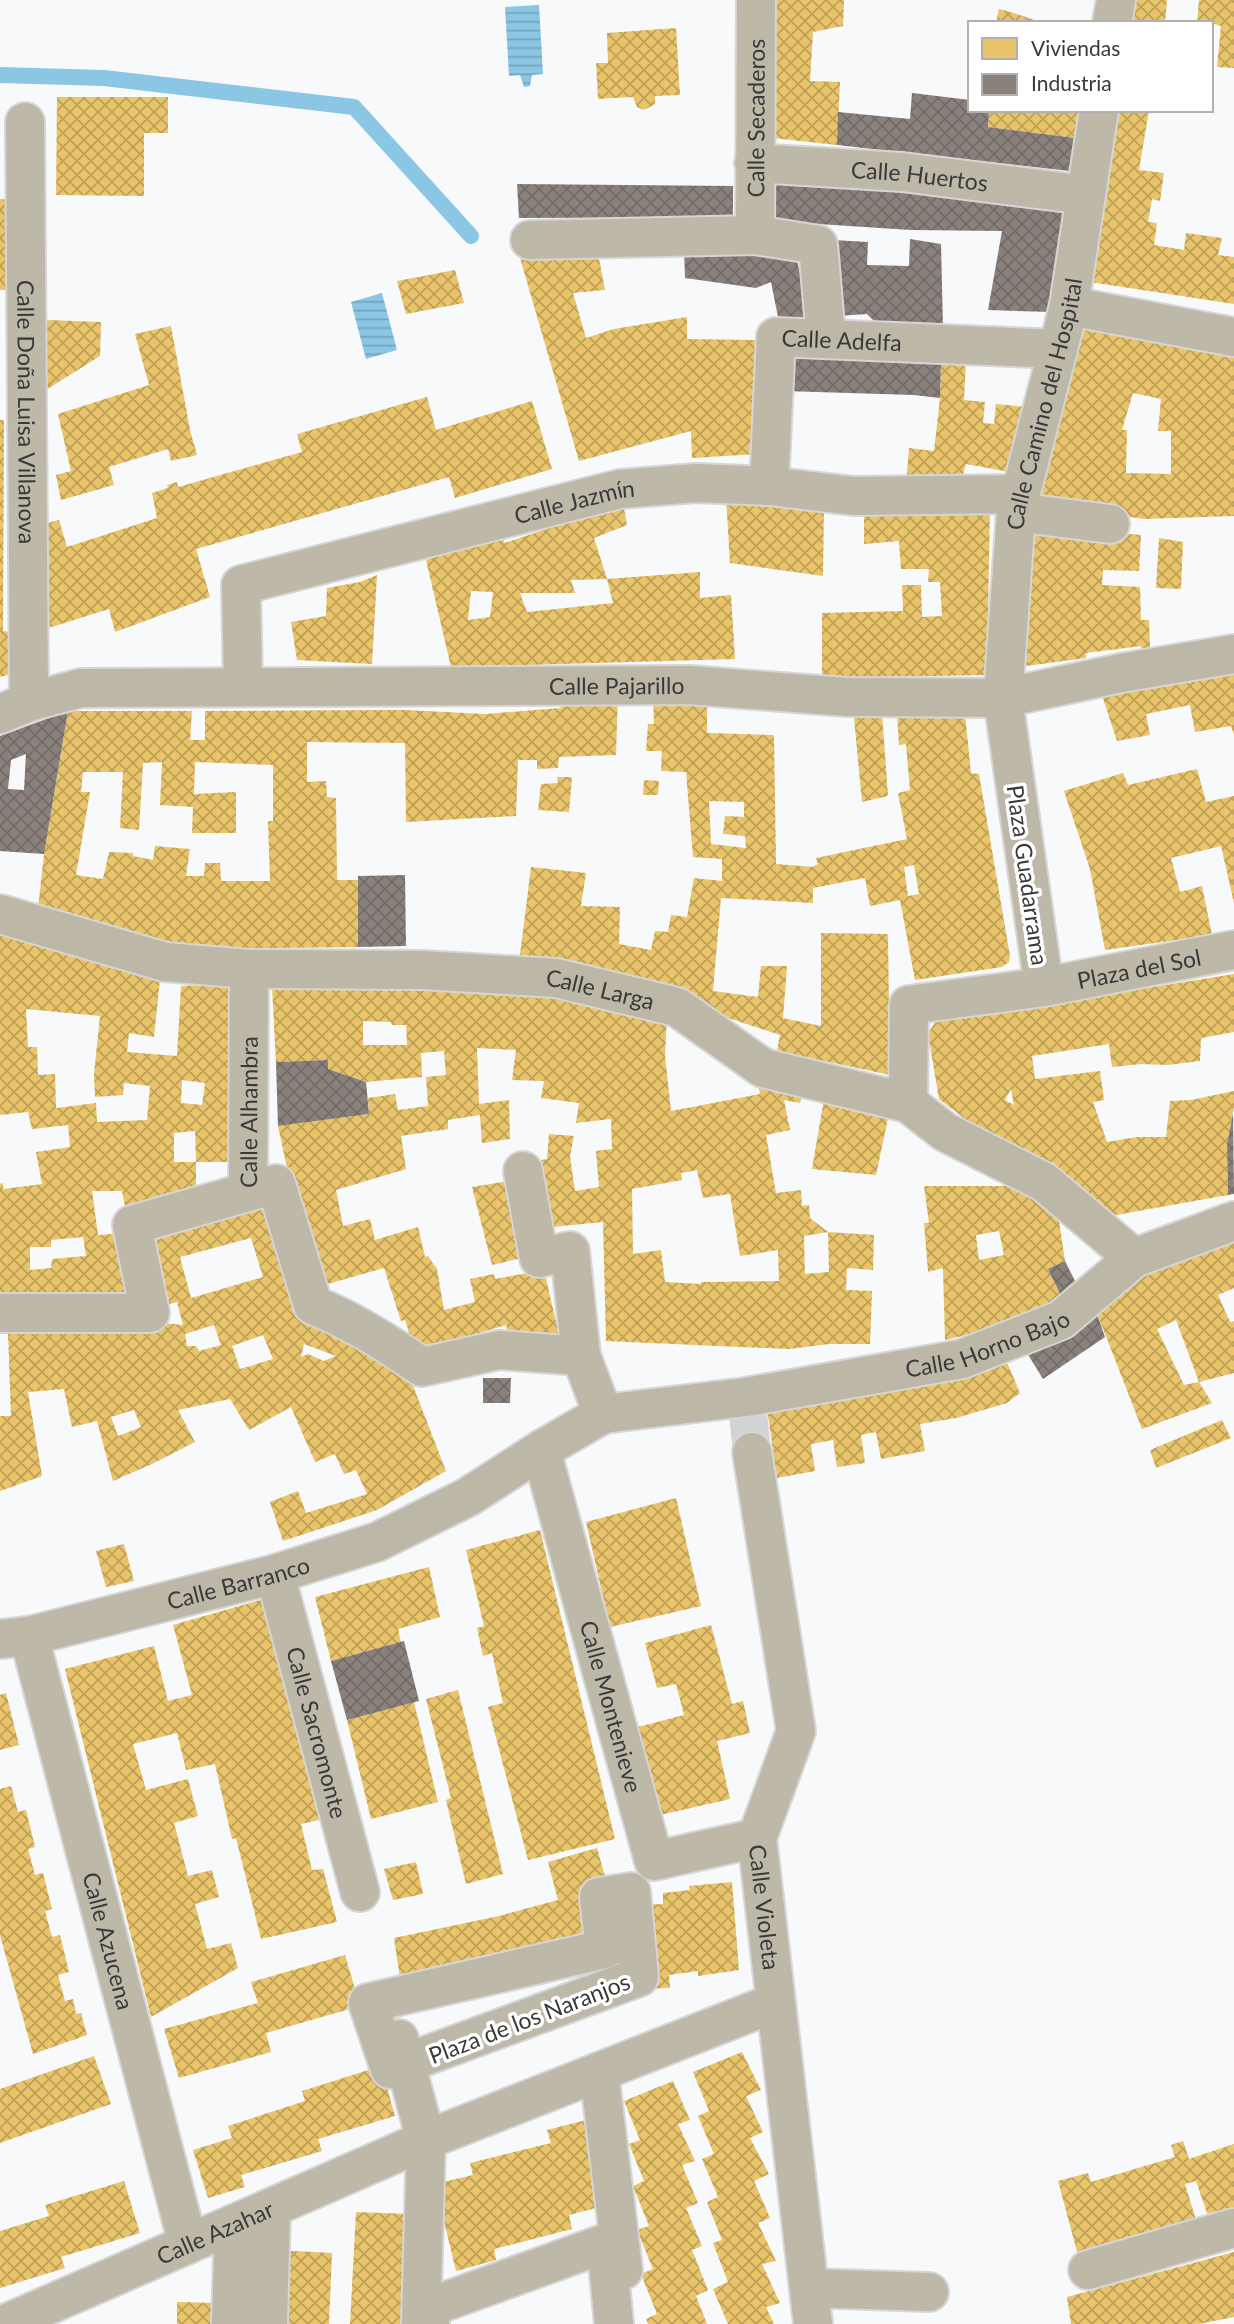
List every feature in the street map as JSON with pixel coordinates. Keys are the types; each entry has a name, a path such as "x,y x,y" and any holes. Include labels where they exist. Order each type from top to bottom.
{"street":[{"name":"Calle Secaderos","path":"755,235 756,0"},
{"path":"1112,21 1116,0"},
{"name":"Calle Camino del Hospital","path":"1003,698 1017,503 1028,470 1069,306 1099,112"},
{"name":"Calle Doña Luisa Villanova","path":"15,708 25,122"},
{"name":"Calle Huertos","path":"754,163 902,172 1086,195"},
{"path":"530,240 755,235 818,245 826,338"},
{"path":"1069,306 1234,337"},
{"name":"Calle Adelfa","path":"769,486 776,337 1058,349"},
{"name":"Calle Jazmín","path":"243,687 241,585 620,489 696,482 769,486 854,496 1017,503 1110,524"},
{"name":"Calle Pajarillo","path":"15,708 81,688 690,685 848,697 1003,698 1121,673 1234,654"},
{"name":"Plaza Guadarrama","path":"908,1103 909,1005 1044,987 1003,698"},
{"name":"Calle Larga","path":"0,914 165,962 248,969 422,970 556,978 677,1007 762,1068 908,1103 945,1132 1044,1182 1134,1258"},
{"name":"Plaza del Sol","path":"1044,987 1234,950"},
{"name":"Calle Alhambra","path":"248,969 248,1191 276,1184 313,1305 375,1334 422,1367 499,1350 581,1356"},
{"path":"523,1171 539,1258 570,1251 581,1356 603,1414"},
{"path":"0,1313 150,1313 132,1225 248,1191"},
{"name":"Calle Horno Bajo","path":"603,1414 735,1404 962,1360 1061,1320 1134,1258 1234,1221"},
{"name":"Calle Barranco","path":"14,1637 275,1574 377,1542 468,1497 603,1414"},
{"name":"Calle Montenieve","path":"541,1450 654,1861 757,1838"},
{"name":"Calle Violeta","path":"753,1458 796,1731 757,1838 811,2306 929,2292"},
{"name":"Calle Sacromonte","path":"275,1574 360,1892"},
{"name":"Calle Azucena","path":"14,1637 187,2244"},
{"name":"Plaza de los Naranjos","path":"406,2065 639,1977 631,1892 599,1897 605,1949 385,1986 406,2065 426,2140 421,2324"},
{"path":"426,2140 774,2003"},
{"path":"599,2072 630,2324"},
{"name":"Calle Azahar","path":"5,2324 426,2140"},
{"path":"268,2324 271,2208"},
{"path":"231,2324 234,2224"},
{"path":"1088,2270 1234,2228"},
{"path":"430,2324 430,2307 606,2243 614,2324"}],"water":[{"path":"539,5 543,74 532,75 530,86 524,87 520,75 509,76 505,7"},
{"path":"382,293 397,350 366,359 351,302"}],"building: Viviendas":[{"path":"775,0 844,0 843,26 813,32 810,81 840,82 837,145 773,138"},
{"path":"1132,0 1167,0 1165,21 1130,21"},
{"path":"1199,0 1234,0 1234,68 1217,67 1221,26 1213,24 1213,21 1197,21"},
{"path":"999,9 1038,21 996,21"},
{"path":"676,28 680,95 655,96 655,104 644,110 637,107 633,97 598,99 596,63 608,63 607,33"},
{"path":"57,97 168,97 168,133 144,133 144,196 56,195"},
{"path":"989,112 1080,112 1075,138 988,127"},
{"path":"1118,112 1149,112 1139,170 1164,173 1160,201 1152,199 1148,222 1157,223 1154,245 1184,250 1186,233 1222,238 1218,255 1234,257 1234,304 1090,282"},
{"path":"0,199 11,200 11,289 0,290"},
{"path":"598,253 605,290 573,293 586,338 614,329 687,317 687,339 756,340 758,454 692,458 691,431 579,461 520,258"},
{"path":"455,270 464,303 406,314 397,281"},
{"path":"47,320 101,322 100,356 46,390"},
{"path":"1083,325 1234,356 1234,516 1144,519 1099,512 1031,495","holes":["1133,393 1161,399 1158,431 1171,431 1171,474 1126,473 1127,430 1122,430"]},
{"path":"171,326 197,455 171,461 168,449 109,467 114,485 61,500 56,475 71,471 58,414 149,385 135,334"},
{"path":"941,360 966,360 964,400 985,402 983,423 994,424 996,404 1028,407 1015,473 966,464 963,474 906,487 909,448 934,451"},
{"path":"427,397 436,430 532,401 552,469 455,498 449,477 196,549 210,597 115,632 109,609 42,630 44,524 59,520 67,547 157,518 152,493 168,488 167,485 177,482 178,487 302,452 297,434"},
{"path":"0,420 4,420 3,631 9,632 11,674 0,677"},
{"path":"726,497 824,505 823,576 730,563"},
{"path":"623,503 627,525 594,538 607,579 700,572 700,598 731,595 735,659 451,667 426,560 501,535 505,543","holes":["607,579 613,603 527,612 520,593 575,593 571,580","471,591 493,592 490,617 468,620"]},
{"path":"990,503 987,675 822,678 822,613 903,611 902,585 921,585 922,617 942,616 940,582 928,582 929,569 901,569 899,541 864,544 864,504"},
{"path":"1028,525 1141,535 1139,571 1103,570 1102,585 1140,587 1141,620 1149,620 1150,649 1141,650 1141,646 1086,653 1086,658 1026,666"},
{"path":"1159,538 1183,542 1181,589 1156,588"},
{"path":"377,575 372,664 297,660 291,622 326,616 327,588 360,582"},
{"path":"1234,666 1234,735 1231,726 1195,732 1190,705 1146,714 1150,735 1117,741 1099,686"},
{"path":"707,691 707,733 774,735 776,864 813,867 818,864 816,858 907,839 898,793 910,790 906,744 899,745 897,713 965,714 971,773 979,774 1009,962 1002,967 915,980 900,900 870,906 865,878 813,888 813,903 721,898 713,991 758,997 761,966 787,966 783,1018 821,1026 821,933 888,934 890,1075 777,1051 780,1035 710,1012 711,1005 573,964 520,955 531,867 586,873 581,906 620,907 619,944 651,950 655,931 668,932 671,915 687,917 694,878 722,881 722,859 693,857 686,772 661,771 662,751 646,751 648,724 654,724 653,693","holes":["709,801 744,802 744,817 725,816 723,834 745,836 746,848 711,844","914,865 919,894 908,896 904,867"]},
{"path":"618,694 616,755 559,757 558,768 537,769 537,760 518,760 516,816 406,822 405,743 307,742 307,782 326,781 327,797 336,798 337,880 358,880 358,947 175,949 37,918 44,854 68,711 192,711 190,740 205,740 205,711 405,710 485,714 561,708 562,695","holes":["162,762 160,805 193,807 192,833 236,833 236,792 194,794 195,762 273,765 273,821 268,821 270,881 221,881 220,863 205,863 204,876 186,876 190,849 155,846 153,860 133,856 133,853 109,852 103,879 76,875 90,792 81,792 83,772 123,772 120,828 139,830 143,763"]},
{"path":"853,707 882,713 888,796 862,802"},
{"path":"1197,769 1206,802 1234,796 1234,903 1221,846 1171,858 1180,892 1202,886 1212,935 1105,950 1090,869 1064,791 1123,773 1128,785"},
{"path":"557,777 572,777 569,812 538,810 541,784 558,783"},
{"path":"644,780 659,781 658,795 643,795"},
{"path":"0,933 160,979 154,1037 129,1033 127,1052 177,1056 181,986 237,984 229,1162 196,1162 196,1192 126,1211 122,1191 92,1191 98,1235 124,1233 135,1308 0,1309 0,1184 3,1183 3,1189 42,1184 36,1152 70,1147 68,1125 32,1129 28,1112 0,1115","holes":["26,1009 100,1016 94,1074 95,1097 123,1095 124,1083 150,1086 147,1120 97,1122 96,1103 56,1108 55,1074 38,1075 37,1047 28,1047","182,1080 205,1083 202,1105 181,1103","195,1131 196,1162 174,1162 174,1133","83,1237 86,1256 52,1259 51,1268 30,1270 30,1247 51,1247 51,1240"]},
{"path":"1234,974 1234,1032 1201,1038 1200,1061 1112,1067 1109,1044 1032,1056 1035,1079 1100,1071 1104,1100 1093,1102 1107,1142 1137,1137 1166,1137 1170,1101 1191,1100 1234,1091 1227,1144 1228,1195 1116,1215 1093,1205 1070,1184 1054,1163 1032,1157 981,1131 939,1099 929,1040 929,1032 935,1022","holes":["1011,1089 1014,1105 1005,1100"]},
{"path":"272,987 525,990 667,1013 665,1056 671,1111 760,1094 757,1076 804,1088 800,1103 784,1100 790,1130 766,1135 776,1193 801,1190 802,1206 809,1205 810,1218 828,1232 874,1235 873,1270 847,1268 846,1290 872,1291 870,1344 829,1344 789,1349 606,1341 603,1222 542,1228 531,1162 547,1159 549,1134 574,1136 570,1156 575,1191 599,1187 596,1151 612,1149 611,1119 576,1123 579,1103 541,1098 544,1081 512,1080 516,1050 477,1048 479,1104 509,1100 510,1139 482,1143 480,1115 448,1120 448,1129 401,1136 406,1169 336,1190 343,1226 370,1219 375,1240 418,1227 425,1257 428,1256 437,1269 444,1310 475,1302 470,1279 494,1274 495,1279 544,1270 560,1339 510,1340 506,1325 415,1352 405,1320 401,1321 384,1268 317,1287 278,1126 369,1114 368,1098 395,1094 398,1110 428,1106 426,1077 446,1075 444,1051 421,1053 422,1077 366,1082 328,1069 328,1060 276,1062","holes":["363,1021 406,1025 407,1045 363,1045","697,1170 703,1198 730,1194 740,1256 778,1250 779,1281 701,1284 665,1282 661,1250 633,1254 632,1189 682,1180 681,1173","828,1232 829,1272 805,1274 804,1236"]},
{"path":"825,1093 890,1109 876,1175 812,1169"},
{"path":"514,1180 526,1257 492,1265 472,1187"},
{"path":"924,1186 1033,1186 1058,1214 1065,1261 1048,1269 1063,1300 1013,1324 945,1340 943,1268 928,1272 924,1223 929,1223","holes":["999,1231 1004,1255 979,1260 976,1235"]},
{"path":"268,1197 308,1316 407,1370 446,1471 377,1510 283,1541 270,1502 298,1491 306,1513 367,1494 356,1470 344,1474 335,1454 315,1462 291,1407 249,1430 230,1399 178,1410 195,1442 113,1481 97,1421 72,1427 64,1389 28,1392 42,1476 0,1491 0,1416 11,1416 8,1332 164,1323 183,1325 177,1302 160,1307 144,1231","holes":["251,1238 263,1277 191,1298 180,1257","214,1325 221,1345 199,1351 196,1346 187,1346 185,1334","263,1335 273,1359 240,1369 232,1346","304,1344 336,1356 324,1361 308,1354 301,1357","134,1410 141,1427 118,1436 111,1417"]},
{"path":"1234,1231 1234,1288 1218,1295 1230,1322 1234,1321 1234,1373 1199,1382 1212,1403 1142,1429 1095,1308 1169,1258","holes":["1176,1320 1199,1382 1184,1385 1157,1329"]},
{"path":"1006,1360 1020,1393 1007,1403 956,1418 920,1424 925,1451 881,1459 876,1432 861,1435 865,1463 837,1467 833,1440 811,1444 815,1471 777,1478 767,1409"},
{"path":"1222,1420 1231,1438 1156,1468 1150,1450"},
{"path":"676,1498 701,1606 610,1627 586,1522"},
{"path":"540,1530 615,1839 528,1860 488,1707 503,1703 492,1653 483,1656 477,1628 484,1626 466,1550"},
{"path":"124,1544 134,1581 106,1587 96,1551"},
{"path":"429,1567 440,1617 398,1629 401,1642 331,1661 315,1597"},
{"path":"264,1599 319,1820 301,1824 312,1870 323,1869 337,1922 261,1939 236,1838 232,1839 215,1764 186,1770 177,1733 133,1744 146,1790 188,1779 198,1816 174,1823 188,1876 212,1870 219,1897 195,1904 207,1949 231,1943 238,1968 151,2017 65,1669 154,1646 168,1701 192,1695 173,1625"},
{"path":"711,1625 732,1704 743,1701 750,1733 717,1741 730,1799 656,1816 634,1728 684,1715 676,1684 657,1688 645,1643"},
{"path":"458,1690 503,1874 466,1884 446,1800 451,1798 426,1699"},
{"path":"6,1693 19,1745 0,1750 0,1695"},
{"path":"414,1702 438,1802 371,1819 347,1720"},
{"path":"11,1786 18,1812 26,1810 35,1847 28,1849 35,1875 43,1873 52,1909 45,1911 52,1937 60,1935 69,1972 58,1975 65,2001 73,1999 76,2014 81,2013 87,2035 33,2054 0,1935 0,1789"},
{"path":"597,1848 608,1887 579,1895 593,1946 403,1998 394,1938 499,1916 558,1900 548,1862"},
{"path":"416,1862 423,1894 393,1900 384,1869"},
{"path":"732,1882 739,1970 698,1976 698,1971 669,1975 670,1988 643,1989 636,1905 663,1904 663,1893 690,1890 689,1886"},
{"path":"345,1955 360,2006 266,2033 271,2052 179,2078 164,2029 258,2003 251,1982"},
{"path":"742,2052 761,2090 746,2096 763,2132 750,2138 769,2174 754,2181 770,2218 758,2223 776,2261 762,2264 780,2303 766,2307 774,2324 728,2324 713,2289 728,2282 713,2243 722,2240 707,2202 718,2197 702,2159 714,2154 698,2116 709,2111 693,2072"},
{"path":"94,2056 111,2104 0,2143 0,2089"},
{"path":"381,2066 395,2116 318,2139 322,2151 241,2175 245,2187 208,2198 193,2150 232,2138 228,2126 305,2101 302,2091"},
{"path":"673,2081 690,2120 678,2124 695,2161 682,2165 698,2203 686,2208 702,2246 692,2250 708,2290 696,2296 707,2324 648,2324 646,2319 657,2314 641,2274 653,2269 637,2230 649,2226 633,2186 644,2181 629,2144 640,2140 624,2101"},
{"path":"586,2120 608,2205 569,2215 572,2229 494,2249 496,2260 456,2271 435,2184 473,2175 470,2163 551,2143 547,2130"},
{"path":"1183,2141 1189,2159 1234,2144 1234,2212 1209,2219 1196,2181 1185,2184 1197,2223 1079,2259 1058,2181 1088,2173 1091,2182 1175,2157 1171,2145"},
{"path":"124,2181 140,2233 61,2257 65,2268 0,2288 0,2231 49,2216 45,2205"},
{"path":"356,2212 410,2214 405,2324 350,2324"},
{"path":"275,2250 332,2253 329,2324 272,2324"},
{"path":"1234,2252 1234,2317 1199,2324 1071,2324 1067,2297"},
{"path":"177,2302 219,2303 219,2324 177,2324"}],"building: Industria":[{"path":"912,93 968,100 968,112 989,112 988,127 1075,138 1070,171 837,145 838,112 910,119"},
{"path":"772,180 1068,203 1051,312 988,310 1002,231 911,230 772,221"},
{"path":"517,184 733,186 733,217 519,218"},
{"path":"910,239 941,244 943,327 878,325 867,314 837,316 832,240 868,242 867,265 909,266"},
{"path":"684,249 796,257 811,317 780,327 771,282 756,288 685,278"},
{"path":"785,356 941,360 940,398 784,391"},
{"path":"68,711 44,854 0,851 0,736","holes":["26,754 24,790 8,789 11,760"]},
{"path":"405,875 406,946 358,947 358,876"},
{"path":"328,1060 328,1069 366,1082 369,1114 278,1126 276,1062"},
{"path":"1233,1113 1234,1194 1228,1195 1227,1144"},
{"path":"1065,1261 1080,1291 1063,1300 1048,1269"},
{"path":"1095,1308 1105,1337 1043,1379 1027,1353"},
{"path":"483,1378 511,1378 510,1403 483,1403"},
{"path":"404,1641 419,1701 347,1720 331,1661"}],"waterway":[{"path":"0,75 104,78 354,107 471,236"}],"tunnel":[{"path":"748,1414 752,1452"}]}
